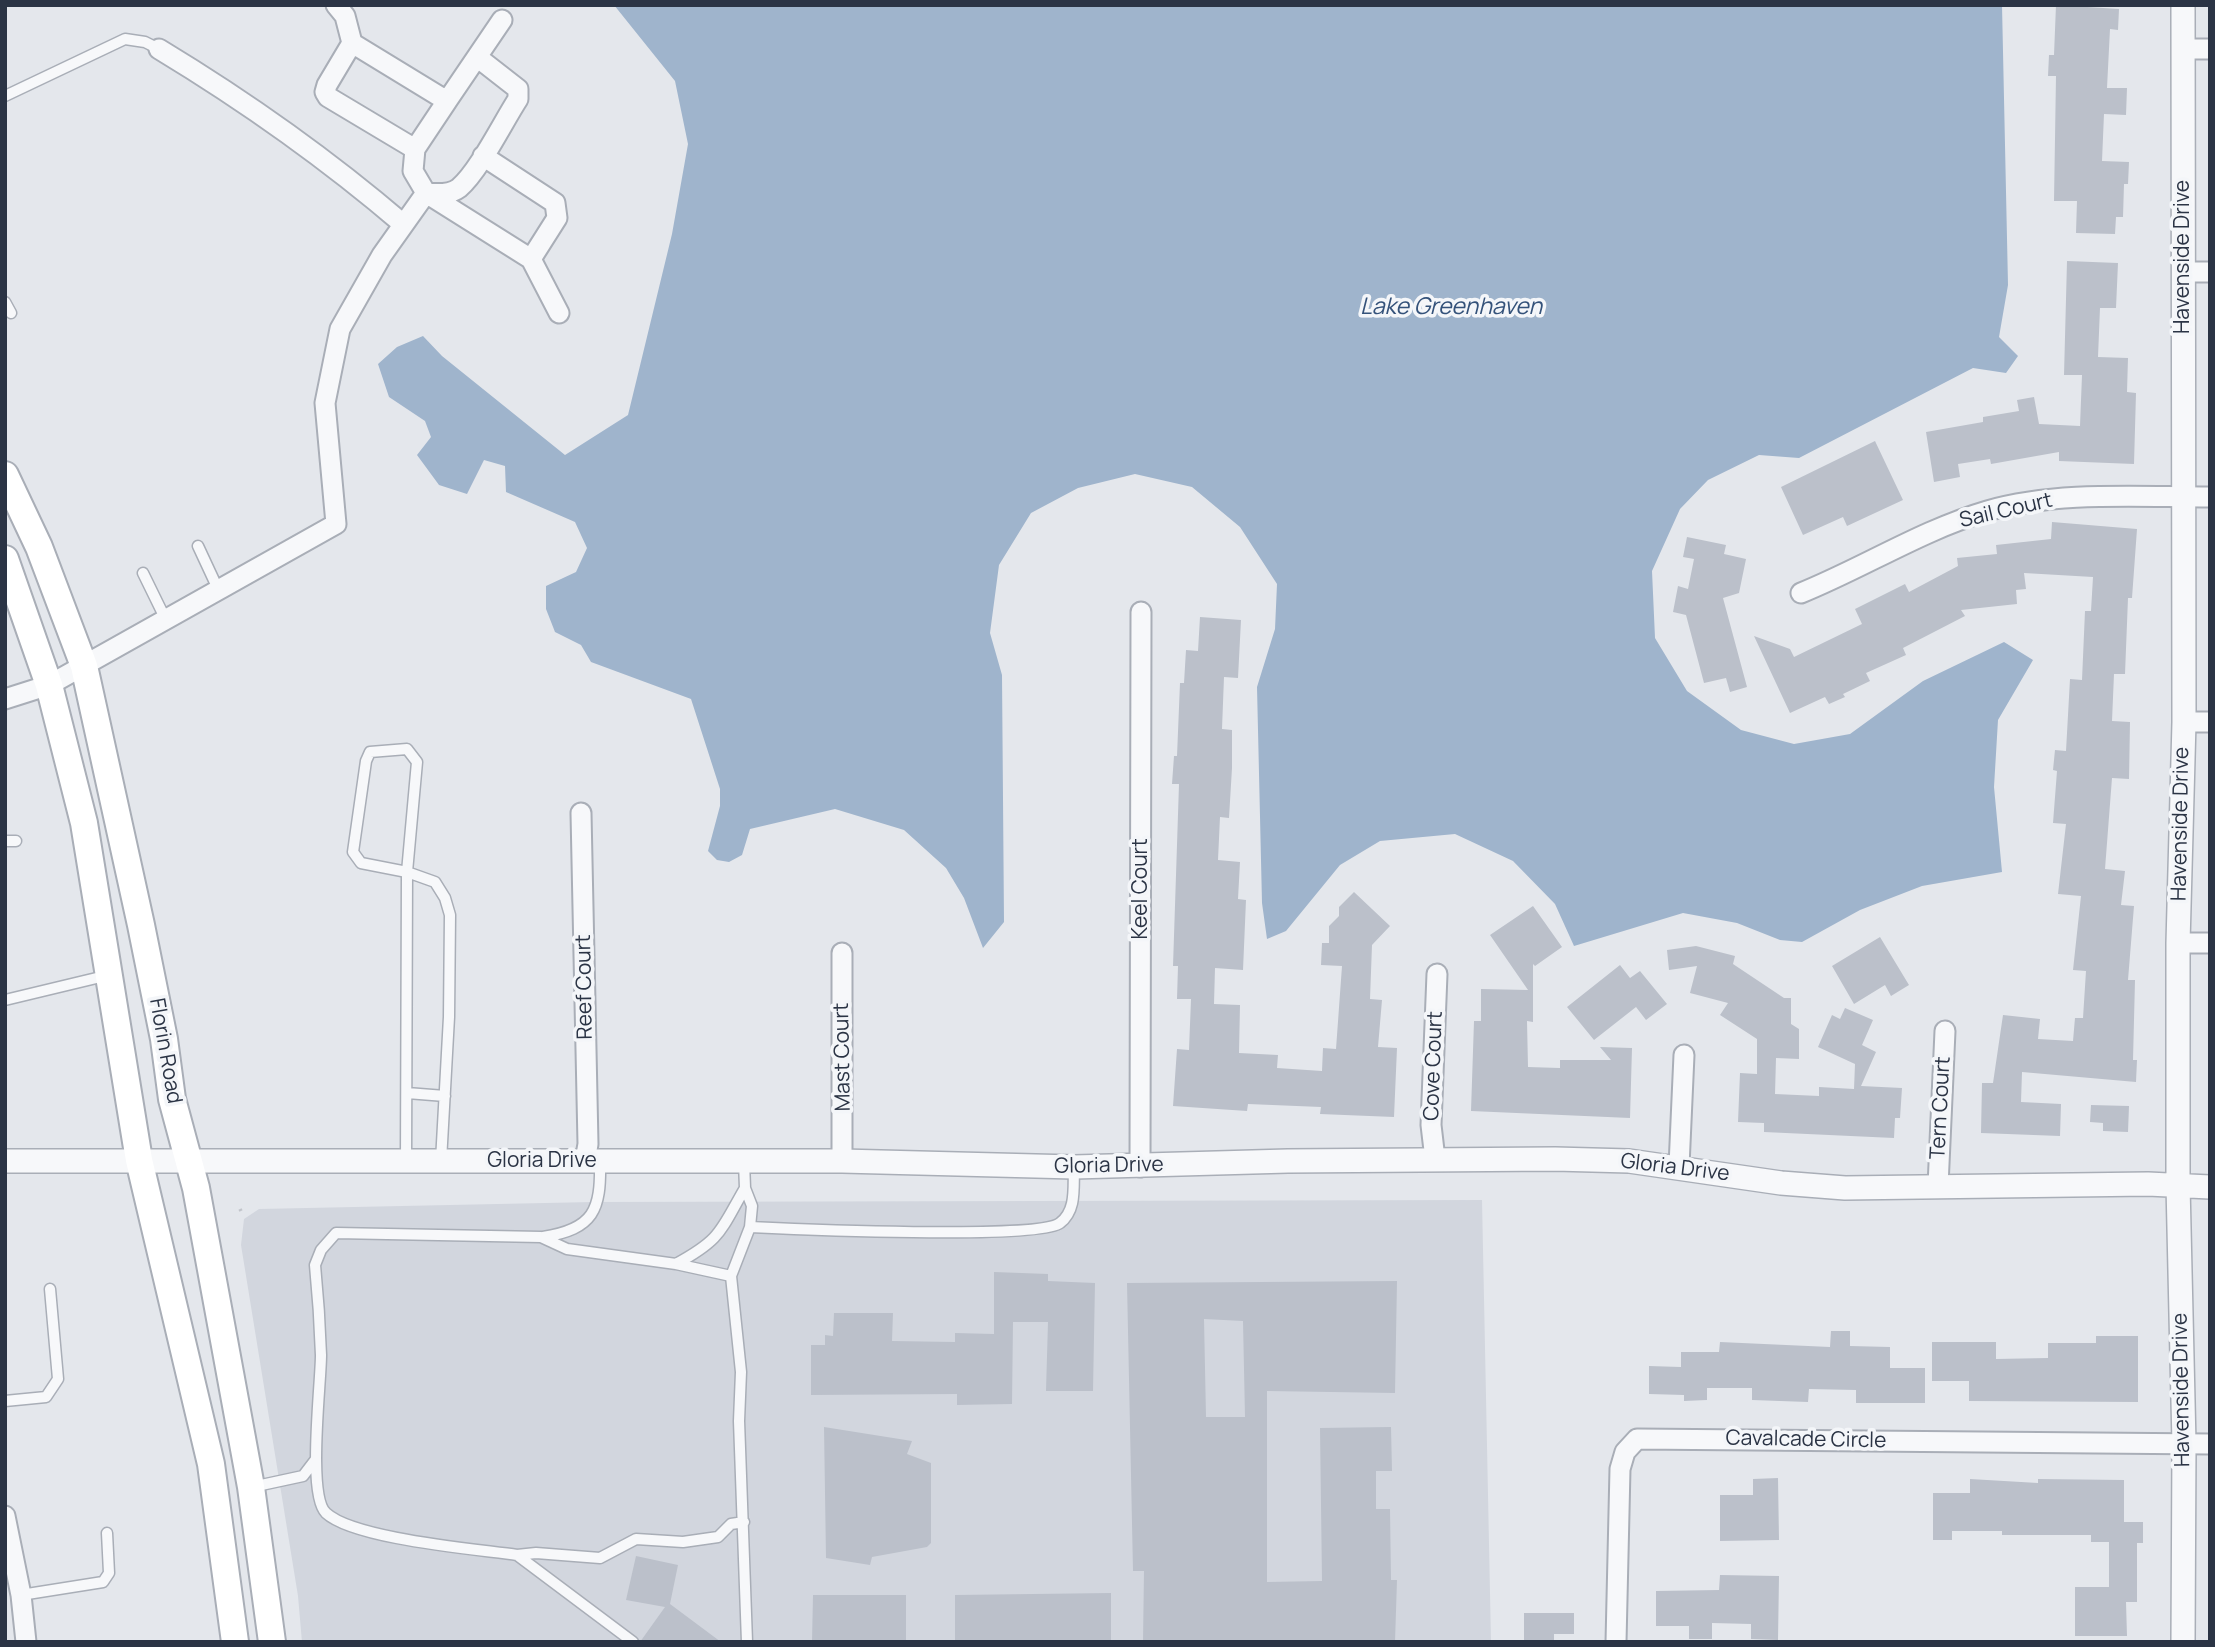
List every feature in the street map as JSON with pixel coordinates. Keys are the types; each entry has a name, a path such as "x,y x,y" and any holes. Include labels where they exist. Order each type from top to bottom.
{"main road":[{"name":"Florin Road","path":"5,475 39,547 83,666 141,925 164,1039 172,1099 196,1188 251,1487 272,1642"},
{"name":"Florin Road","path":"6,564 49,685 84,823 139,1160 211,1464 234,1642"}],"street":[{"path":"336,5 345,16 352,43 325,92 415,149"},
{"name":"Havenside Drive","path":"2183,5 2184,722 2178,943 2178,1185 2184,1444 2183,1642"},
{"path":"502,20 415,149 413,171 426,194 531,259 559,313"},
{"path":"352,43 447,101"},
{"path":"159,49 214,82 337,167 403,225"},
{"path":"2183,49 2210,49"},
{"path":"426,194 442,194 458,189 483,156 518,99 518,89 477,57"},
{"path":"483,156 555,203 556,218 531,259"},
{"path":"5,699 49,685 336,524 325,403 340,329 403,225 426,194"},
{"path":"2183,272 2210,272"},
{"name":"Sail Court","path":"1801,593 1952,523 1987,511 2029,502 2071,498 2210,497"},
{"name":"Keel Court","path":"1140,1167 1141,612"},
{"path":"2184,722 2210,722"},
{"name":"Reef Court","path":"581,813 588,1144 593,1161"},
{"path":"2178,943 2210,943"},
{"name":"Mast Court","path":"842,953 842,1161"},
{"name":"Cove Court","path":"1435,1159 1431,1125 1437,974"},
{"name":"Tern Court","path":"1938,1186 1945,1031"},
{"path":"1679,1166 1684,1055"},
{"name":"Gloria Drive","path":"5,1161 842,1161 1140,1167 1435,1159 1629,1161 1679,1166 1781,1183 1844,1188 2210,1187"},
{"name":"Cavalcade Circle","path":"1616,1642 1620,1469 1625,1452 1637,1438 2184,1444"},
{"path":"2184,1444 2210,1444"},
{"path":"5,1516 21,1595 26,1642"}],"lane":[{"path":"5,96 125,39 145,42 159,49"},
{"path":"5,302 11,313"},
{"path":"198,546 218,589"},
{"path":"143,573 166,620"},
{"path":"407,1161 407,872 417,762 407,749 370,752 366,761 353,852 361,863 407,872 435,883 445,898 450,915 441,1161"},
{"path":"5,1000 110,975"},
{"path":"407,1093 445,1096"},
{"path":"593,1161 601,1196 592,1216 568,1233 541,1237 336,1233 321,1250 315,1265 321,1359 316,1459 320,1502 325,1512 352,1529 517,1555 536,1553 600,1558 636,1539 683,1542 718,1537 731,1524 744,1522"},
{"path":"744,1162 746,1188 752,1206 750,1227 731,1276 741,1372 739,1421 747,1642"},
{"path":"750,1227 991,1232 1040,1230 1059,1225 1071,1211 1074,1167"},
{"path":"676,1264 705,1248 724,1229 746,1188"},
{"path":"541,1237 567,1250 676,1264 731,1276"},
{"path":"5,1401 46,1397 58,1379 50,1289"},
{"path":"251,1487 303,1476 316,1459"},
{"path":"21,1595 103,1582 109,1573 107,1533"},
{"path":"517,1555 633,1642"}],"shaded area":[{"path":"1482,1200 1491,1642 302,1642 298,1596 241,1245 244,1219 259,1209 593,1202"}],"water":[{"name":"Lake Greenhaven","path":"614,5 2002,5 2008,285 1999,337 2018,356 2006,373 1973,368 1799,458 1759,455 1708,480 1680,509 1652,571 1655,638 1687,691 1741,730 1794,744 1850,734 1923,681 2004,642 2033,660 1998,720 1994,787 2002,872 1922,886 1860,910 1802,942 1780,940 1737,923 1683,913 1574,946 1555,904 1513,861 1455,834 1380,841 1340,865 1286,931 1267,939 1262,903 1257,687 1275,629 1277,584 1240,527 1192,487 1135,474 1078,488 1031,513 999,565 990,633 1002,675 1004,922 983,948 964,898 946,868 904,830 835,809 750,829 742,855 729,862 717,860 708,851 720,806 720,789 691,699 591,662 581,645 555,632 546,609 546,586 576,572 587,548 575,522 506,492 505,466 484,460 467,494 439,485 417,455 431,437 425,421 389,397 378,364 397,347 423,336 442,356 565,455 628,415 672,234 688,144 675,81"}],"building":[{"path":"2056,5 2119,9 2118,30 2110,29 2107,88 2127,88 2126,115 2104,114 2102,161 2129,162 2128,184 2124,184 2123,217 2116,217 2115,234 2076,233 2077,201 2054,201 2056,76 2048,76 2049,55 2054,55"},
{"path":"2067,261 2118,263 2116,308 2100,308 2098,357 2128,358 2127,392 2136,393 2134,464 2059,461 2059,452 1991,464 1990,459 1958,464 1960,477 1934,482 1926,432 1983,422 1983,417 2019,411 2017,400 2034,397 2039,424 2080,426 2082,375 2064,375"},
{"path":"1875,441 1903,500 1847,526 1843,517 1803,535 1781,487"},
{"path":"2052,522 2137,529 2132,598 2128,598 2125,674 2114,674 2112,721 2130,722 2129,779 2112,778 2105,869 2125,871 2121,905 2134,906 2128,980 2135,980 2133,1060 2137,1060 2136,1082 2022,1072 2021,1102 2061,1104 2060,1136 1981,1133 1982,1083 1993,1083 2003,1015 2040,1019 2038,1039 2073,1041 2075,1018 2083,1018 2086,971 2073,970 2081,896 2058,894 2066,824 2053,823 2057,771 2053,770 2055,750 2066,751 2070,679 2082,680 2085,611 2091,611 2093,577 2024,573 2026,589 2016,590 2017,604 1961,610 1965,616 1903,648 1906,655 1866,673 1870,681 1843,694 1845,697 1829,704 1825,697 1790,713 1754,636 1790,649 1794,657 1862,624 1855,609 1905,584 1909,592 1958,566 1957,558 1997,554 1996,545 2051,539"},
{"path":"1687,537 1726,545 1724,554 1746,559 1739,593 1723,598 1747,687 1730,692 1726,678 1704,683 1686,615 1673,612 1678,586 1688,589 1694,559 1683,557"},
{"path":"1200,617 1241,620 1238,678 1224,677 1222,729 1232,730 1232,768 1229,818 1220,817 1218,860 1240,862 1238,899 1246,900 1243,970 1215,968 1214,1004 1240,1005 1239,1053 1278,1055 1277,1068 1322,1071 1323,1048 1336,1049 1342,966 1321,965 1322,943 1329,943 1329,926 1339,916 1339,907 1354,892 1390,926 1372,945 1370,999 1382,1000 1378,1047 1397,1048 1394,1117 1320,1114 1321,1107 1248,1104 1247,1111 1173,1106 1177,1049 1189,1050 1191,999 1177,999 1178,966 1173,966 1179,784 1172,784 1174,756 1177,756 1180,683 1184,683 1186,650 1198,651"},
{"path":"1533,906 1562,947 1535,966 1533,964 1533,1022 1527,1021 1528,1067 1560,1068 1560,1060 1611,1060 1600,1047 1632,1048 1630,1118 1471,1111 1474,1021 1481,1021 1481,989 1528,990 1490,935"},
{"path":"1880,937 1909,985 1891,996 1885,985 1854,1004 1832,966"},
{"path":"1696,946 1735,956 1733,964 1784,998 1791,998 1791,1024 1799,1029 1799,1059 1776,1058 1775,1094 1819,1096 1819,1087 1854,1089 1855,1064 1818,1047 1832,1015 1840,1019 1845,1008 1873,1020 1862,1045 1876,1052 1861,1086 1902,1088 1900,1118 1895,1118 1894,1138 1764,1132 1764,1123 1738,1122 1740,1073 1757,1074 1757,1039 1720,1015 1728,1003 1690,993 1697,966 1669,970 1667,950"},
{"path":"1620,965 1630,978 1640,971 1667,1004 1646,1020 1636,1007 1594,1040 1567,1007"},
{"path":"2091,1105 2129,1106 2128,1132 2103,1131 2103,1123 2090,1122"},
{"path":"994,1272 1048,1274 1048,1281 1095,1283 1093,1391 1046,1391 1048,1322 1013,1322 1012,1404 957,1405 957,1394 811,1395 811,1345 825,1345 825,1335 833,1336 834,1313 893,1313 892,1341 955,1342 955,1333 994,1334"},
{"path":"1397,1281 1395,1393 1267,1391 1267,1582 1322,1581 1320,1428 1391,1427 1392,1471 1376,1471 1376,1509 1390,1509 1391,1580 1397,1580 1395,1642 1143,1642 1144,1571 1133,1571 1127,1283","holes":["1204,1319 1243,1321 1245,1417 1206,1417"]},
{"path":"1831,1331 1850,1331 1850,1346 1890,1347 1890,1368 1925,1368 1925,1403 1856,1403 1856,1390 1809,1389 1808,1402 1752,1400 1752,1388 1707,1388 1707,1400 1684,1401 1684,1395 1649,1394 1649,1366 1681,1367 1681,1352 1719,1352 1720,1342 1830,1347"},
{"path":"2096,1336 2138,1336 2138,1402 1969,1401 1969,1381 1932,1381 1932,1342 1996,1342 1996,1359 2048,1358 2048,1343 2096,1343"},
{"path":"824,1427 912,1441 907,1454 931,1463 931,1543 927,1547 872,1557 870,1565 826,1558"},
{"path":"1778,1478 1779,1540 1720,1541 1720,1495 1753,1495 1753,1479"},
{"path":"1970,1479 2038,1483 2038,1479 2124,1480 2124,1522 2143,1522 2143,1543 2137,1543 2137,1602 2126,1602 2127,1636 2075,1636 2075,1587 2109,1587 2109,1542 2091,1542 2091,1535 2002,1535 2002,1531 1952,1531 1952,1540 1933,1540 1933,1493 1970,1493"},
{"path":"636,1556 678,1565 670,1604 721,1642 640,1642 665,1607 626,1600"},
{"path":"1720,1575 1779,1576 1778,1640 1751,1639 1751,1624 1712,1623 1712,1639 1689,1639 1689,1626 1656,1626 1656,1591 1719,1590"},
{"path":"1111,1593 1111,1642 955,1642 955,1595"},
{"path":"813,1595 906,1595 906,1642 812,1642"},
{"path":"1524,1613 1574,1613 1574,1634 1554,1634 1554,1642 1524,1642"}]}
